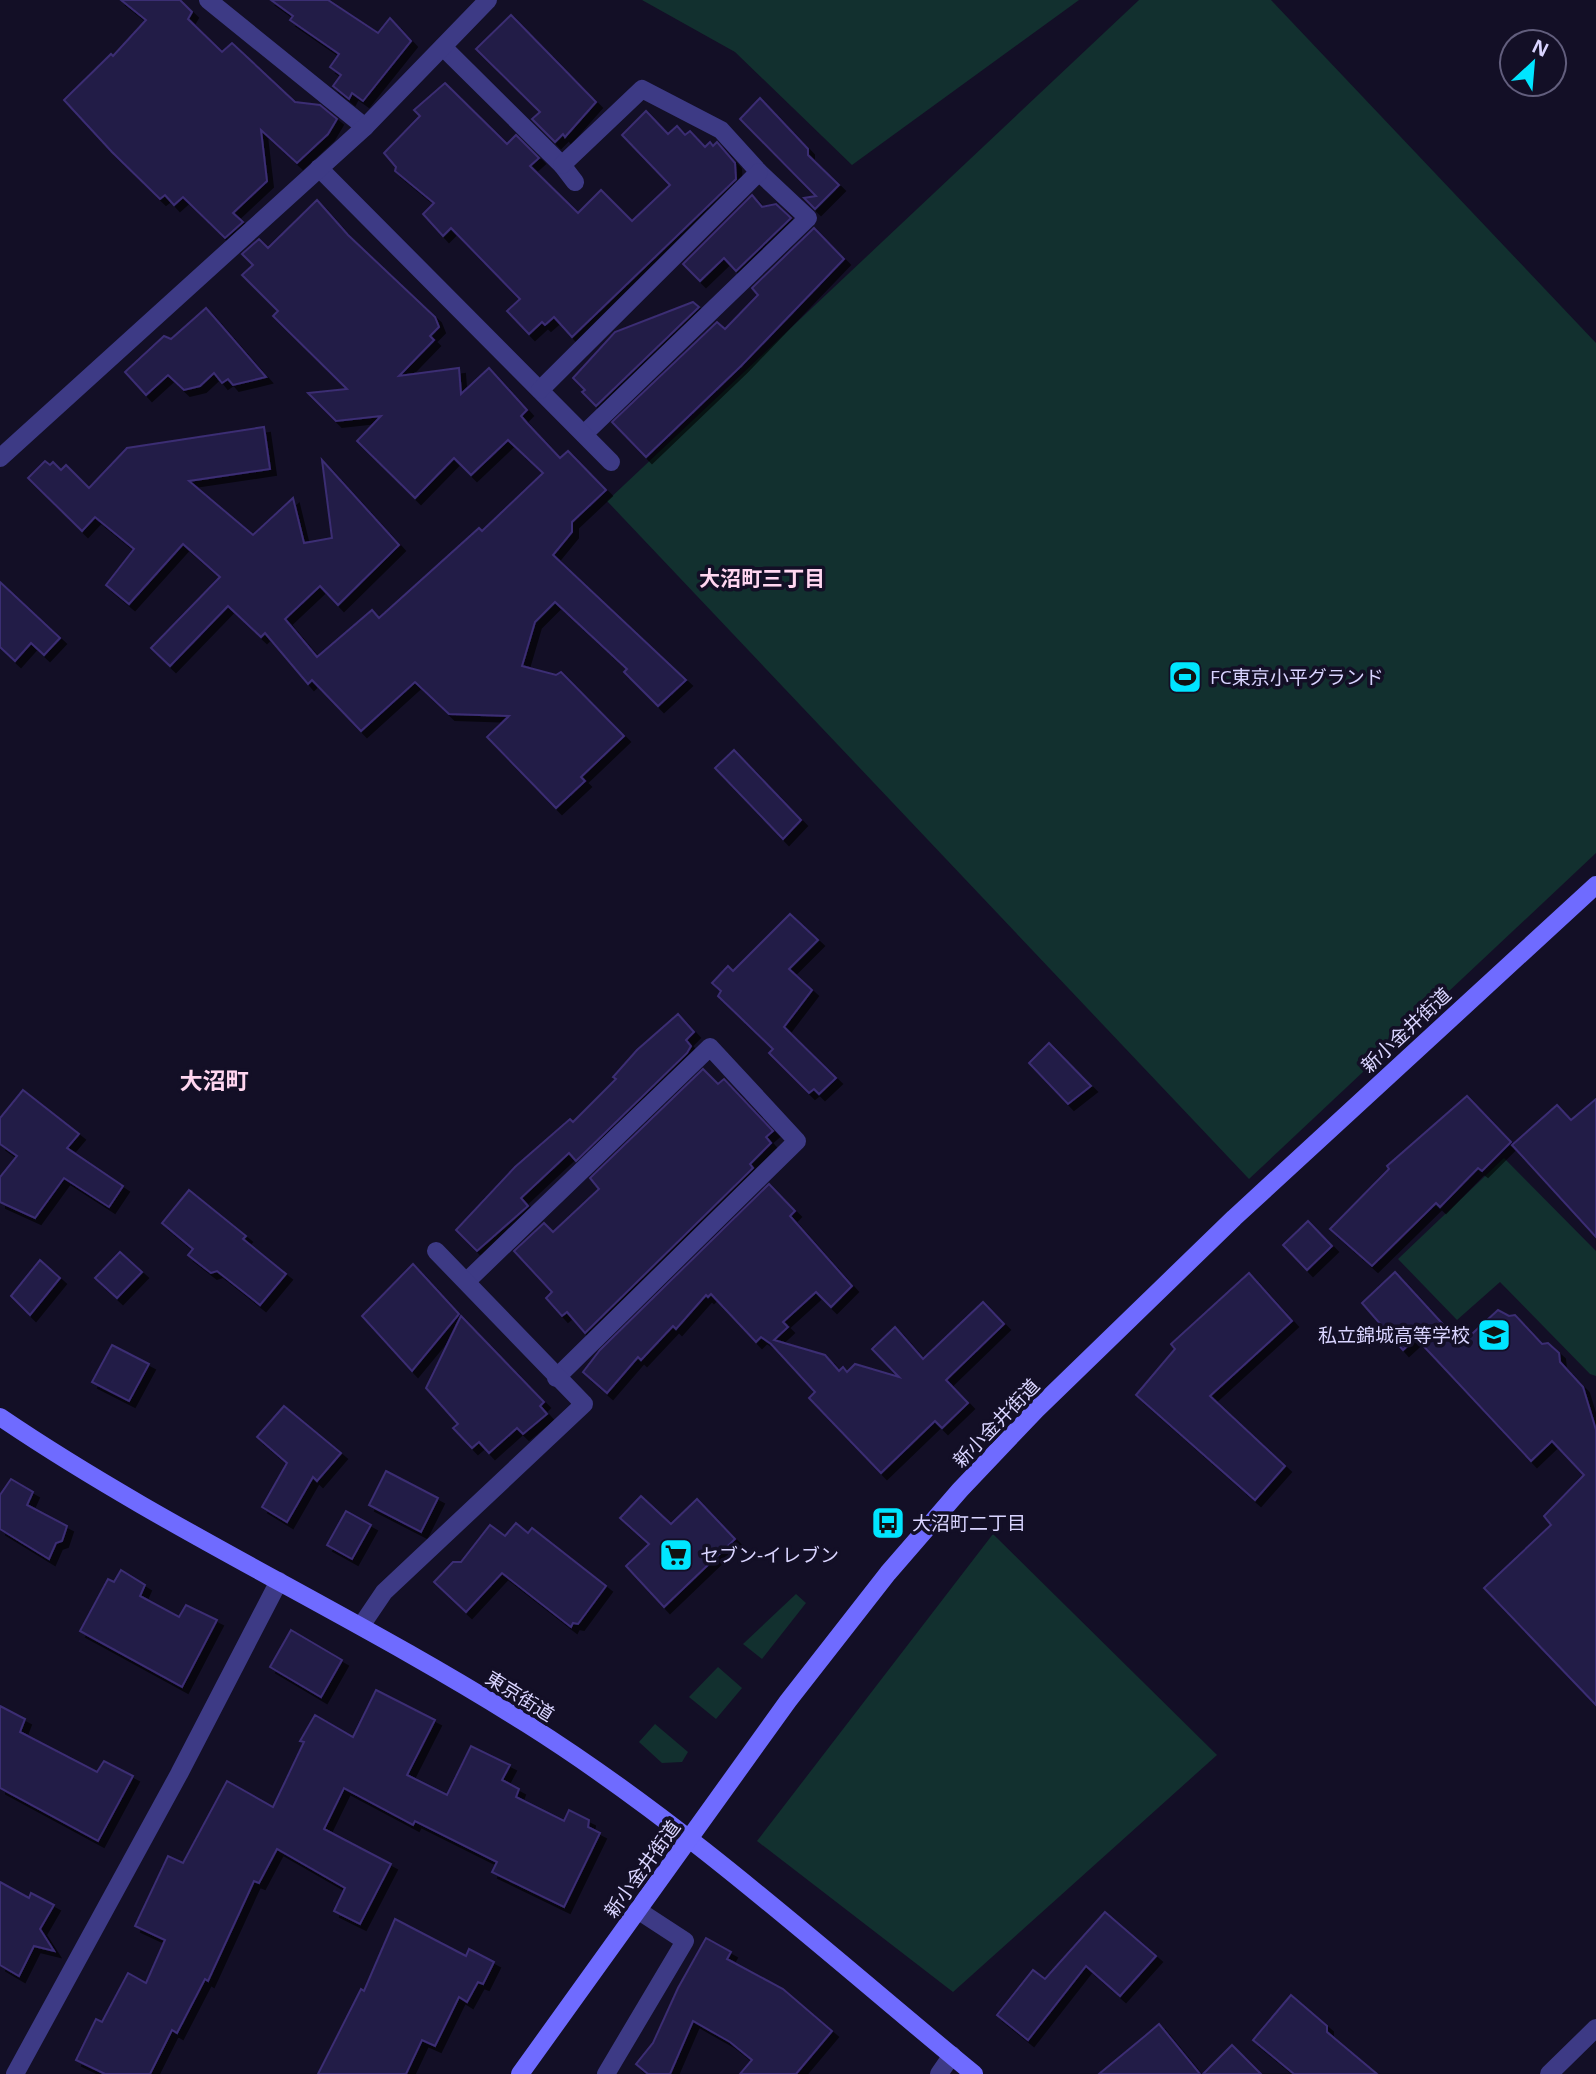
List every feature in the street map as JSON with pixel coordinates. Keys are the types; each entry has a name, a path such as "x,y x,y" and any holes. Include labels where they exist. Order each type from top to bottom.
{"main road":[{"name":"新小金井街道","path":"520,2074 691,1839 740,1764 888,1573 1036,1409 1234,1218 1596,885"},
{"name":"東京街道","path":"0,1417 119,1492 360,1626 528,1724 691,1839 974,2074"}],"street":[{"path":"208,0 365,127"},
{"path":"0,458 365,127 488,0"},
{"path":"443,47 562,165 575,182"},
{"path":"562,165 642,89 721,130 759,172 808,218 584,434"},
{"path":"319,168 611,462"},
{"path":"540,390 759,172"},
{"path":"467,1281 710,1046 797,1141 556,1378"},
{"path":"360,1626 384,1592 584,1404 436,1251"},
{"path":"15,2074 179,1774 279,1581"},
{"path":"606,2074 685,1941 639,1911"},
{"path":"1549,2074 1596,2028"},
{"path":"939,2074 952,2055"}],"green space":[{"path":"642,0 1079,0 852,165 735,52"},
{"name":"FC東京小平グランド","path":"1139,0 1271,0 1596,343 1596,853 1249,1179 607,501"},
{"path":"1504,1158 1596,1251 1596,1376 1590,1374 1500,1282 1457,1320 1398,1259"},
{"path":"993,1534 1217,1755 953,1992 757,1841"},
{"path":"796,1594 806,1603 762,1659 743,1644"},
{"path":"718,1667 742,1688 716,1719 689,1697"},
{"path":"655,1724 688,1752 682,1762 662,1763 639,1742"}],"building":[{"path":"121,0 180,0 192,12 188,19 222,52 232,43 295,102 320,105 337,119 328,134 297,163 261,130 267,181 233,213 243,222 225,238 183,197 174,205 165,195 160,199 64,100 111,54 113,56 146,20"},
{"path":"271,0 328,0 378,33 390,18 411,41 363,101 352,93 349,99 333,86 341,75 330,67 339,54 290,20 293,16"},
{"path":"511,15 596,102 565,137 563,134 555,142 532,119 540,112 476,49"},
{"path":"445,83 507,144 516,135 539,158 530,166 578,213 601,190 632,221 670,185 622,135 646,111 668,134 677,126 685,135 690,131 705,147 710,142 713,146 717,142 735,163 736,179 572,337 554,317 545,325 542,322 529,334 507,311 520,299 451,228 443,236 423,214 434,203 395,171 396,167 384,153 420,116 414,110"},
{"path":"760,98 808,149 808,155 839,185 815,209 804,198 816,196 740,119"},
{"path":"752,195 762,207 776,204 791,218 736,271 724,258 700,281 683,264"},
{"path":"317,200 348,235 435,317 439,327 430,336 434,340 399,376 459,368 461,394 489,368 527,410 521,416 560,458 568,451 606,490 572,522 572,532 553,555 686,680 658,706 624,672 627,669 555,602 535,622 522,666 556,675 561,672 624,736 581,777 585,781 556,808 487,737 509,716 449,714 415,682 361,731 312,680 308,684 265,633 261,637 228,606 170,666 151,648 220,577 183,544 129,604 106,585 134,549 95,517 82,531 28,478 45,461 50,465 53,462 61,470 66,465 89,488 127,448 264,427 270,469 189,481 253,535 293,498 304,543 332,538 322,460 399,545 338,605 320,586 285,619 317,657 372,610 379,618 479,528 482,531 543,473 508,440 471,475 454,458 415,498 357,441 381,416 336,421 308,393 347,389 273,316 278,311 242,275 253,265 242,254 259,239 268,248"},
{"path":"814,228 844,259 741,366 646,457 612,422 717,322 725,329 758,295 752,288"},
{"path":"693,302 699,307 596,406 582,392 585,390 573,378 615,332"},
{"path":"206,308 266,377 233,385 228,379 222,383 214,373 200,386 184,390 168,375 146,395 125,372 164,336 171,339"},
{"path":"0,582 60,638 44,655 31,643 15,661 0,647"},
{"path":"734,750 801,820 783,839 715,768"},
{"path":"790,914 818,940 789,969 812,990 784,1027 836,1078 819,1094 814,1089 809,1093 769,1053 773,1049 718,996 721,991 712,983 728,966 733,971"},
{"path":"678,1014 694,1032 686,1040 691,1046 687,1053 576,1161 569,1153 521,1198 528,1206 477,1251 456,1230 515,1167 570,1119 573,1122 616,1079 613,1077 637,1050"},
{"path":"1049,1043 1091,1086 1068,1104 1029,1063"},
{"path":"703,1069 718,1084 724,1079 773,1131 766,1137 771,1143 750,1164 753,1168 585,1333 567,1312 562,1316 546,1298 552,1292 514,1251 544,1223 553,1232 599,1189 590,1178"},
{"path":"23,1090 79,1134 67,1148 123,1186 109,1207 64,1178 35,1218 0,1202 0,1177 17,1156 0,1144 0,1118"},
{"path":"1467,1096 1511,1142 1482,1171 1478,1168 1440,1207 1436,1203 1372,1266 1330,1229 1389,1169 1387,1166"},
{"path":"1596,1099 1596,1237 1512,1145 1557,1105 1571,1120"},
{"path":"769,1184 795,1211 790,1216 852,1286 831,1307 816,1292 783,1322 788,1327 774,1340 825,1355 839,1371 843,1367 847,1372 855,1364 899,1377 872,1349 895,1327 923,1359 983,1302 1004,1324 946,1380 968,1403 942,1428 935,1421 881,1473 809,1398 815,1392 771,1344 761,1337 756,1342 711,1294 708,1297 706,1295 676,1329 673,1326 641,1360 638,1357 607,1393 583,1372 600,1350"},
{"path":"189,1190 246,1236 243,1239 286,1274 260,1305 217,1271 211,1273 188,1255 193,1249 162,1223"},
{"path":"1308,1221 1332,1246 1307,1270 1283,1245"},
{"path":"120,1252 142,1272 117,1298 95,1278"},
{"path":"40,1260 60,1278 30,1315 11,1296"},
{"path":"413,1264 459,1314 412,1371 362,1316"},
{"path":"1395,1272 1461,1344 1498,1310 1509,1316 1515,1315 1542,1344 1548,1343 1559,1353 1560,1362 1583,1387 1596,1430 1596,1705 1484,1588 1551,1525 1544,1516 1584,1475 1552,1441 1531,1461 1416,1338 1403,1350 1362,1303"},
{"path":"1249,1273 1292,1321 1210,1396 1285,1466 1255,1500 1136,1395 1175,1349 1171,1344"},
{"path":"461,1316 544,1402 540,1406 547,1414 523,1434 517,1428 489,1453 479,1442 472,1448 453,1428 458,1424 426,1388"},
{"path":"112,1345 149,1364 129,1401 92,1382"},
{"path":"284,1406 341,1453 317,1481 313,1477 287,1522 262,1507 287,1463 257,1437"},
{"path":"386,1471 438,1498 421,1532 369,1505"},
{"path":"11,1479 33,1492 27,1505 67,1526 62,1541 56,1543 49,1559 0,1529 0,1495"},
{"path":"641,1496 671,1524 697,1499 735,1539 664,1607 626,1566 649,1544 620,1518"},
{"path":"346,1511 371,1525 352,1559 327,1545"},
{"path":"516,1523 528,1533 532,1528 606,1586 578,1624 573,1623 571,1627 502,1573 466,1612 434,1582 453,1562 461,1562 490,1525 505,1536"},
{"path":"121,1570 145,1585 140,1596 179,1617 186,1605 217,1620 182,1687 80,1631 108,1579 114,1582"},
{"path":"291,1630 342,1660 321,1697 270,1667"},
{"path":"376,1690 435,1720 407,1775 447,1795 471,1746 510,1765 502,1780 519,1789 516,1797 564,1821 569,1810 589,1820 588,1827 600,1833 564,1907 492,1872 497,1862 415,1821 413,1825 344,1788 324,1829 391,1864 360,1924 334,1911 345,1888 277,1849 259,1883 254,1881 208,1981 205,1979 177,2033 172,2030 150,2074 105,2074 76,2060 96,2019 102,2022 128,1973 146,1983 165,1940 135,1926 168,1856 183,1863 227,1781 273,1807 304,1742 300,1741 315,1715 353,1737"},
{"path":"0,1706 25,1719 20,1732 97,1772 104,1761 133,1776 98,1841 0,1788"},
{"path":"0,1882 29,1898 31,1893 54,1905 40,1929 54,1951 34,1946 19,1976 0,1965"},
{"path":"1105,1912 1156,1956 1120,1996 1086,1966 1028,2040 997,2015 1033,1970 1045,1979"},
{"path":"395,1919 466,1956 469,1949 494,1962 483,1984 478,1982 467,2002 459,1997 435,2046 422,2040 406,2074 318,2074 361,1989 364,1991"},
{"path":"706,1938 731,1952 727,1959 783,1989 832,2031 796,2074 740,2074 752,2060 730,2042 693,2021 670,2074 648,2074 636,2064 653,2043 678,1988"},
{"path":"1291,1995 1327,2026 1327,2032 1377,2074 1294,2074 1253,2040"},
{"path":"1159,2024 1200,2074 1099,2074 1145,2036"},
{"path":"1232,2045 1261,2074 1203,2074"}],"place":[{"name":"FC東京小平グランド","path":"1185,677"},
{"name":"私立錦城高等学校","path":"1494,1335"},
{"name":"大沼町二丁目","path":"888,1523"},
{"name":"セブン-イレブン","path":"676,1555"}],"district":[{"name":"大沼町三丁目","path":"762,579"},
{"name":"大沼町","path":"214,1081"}]}
